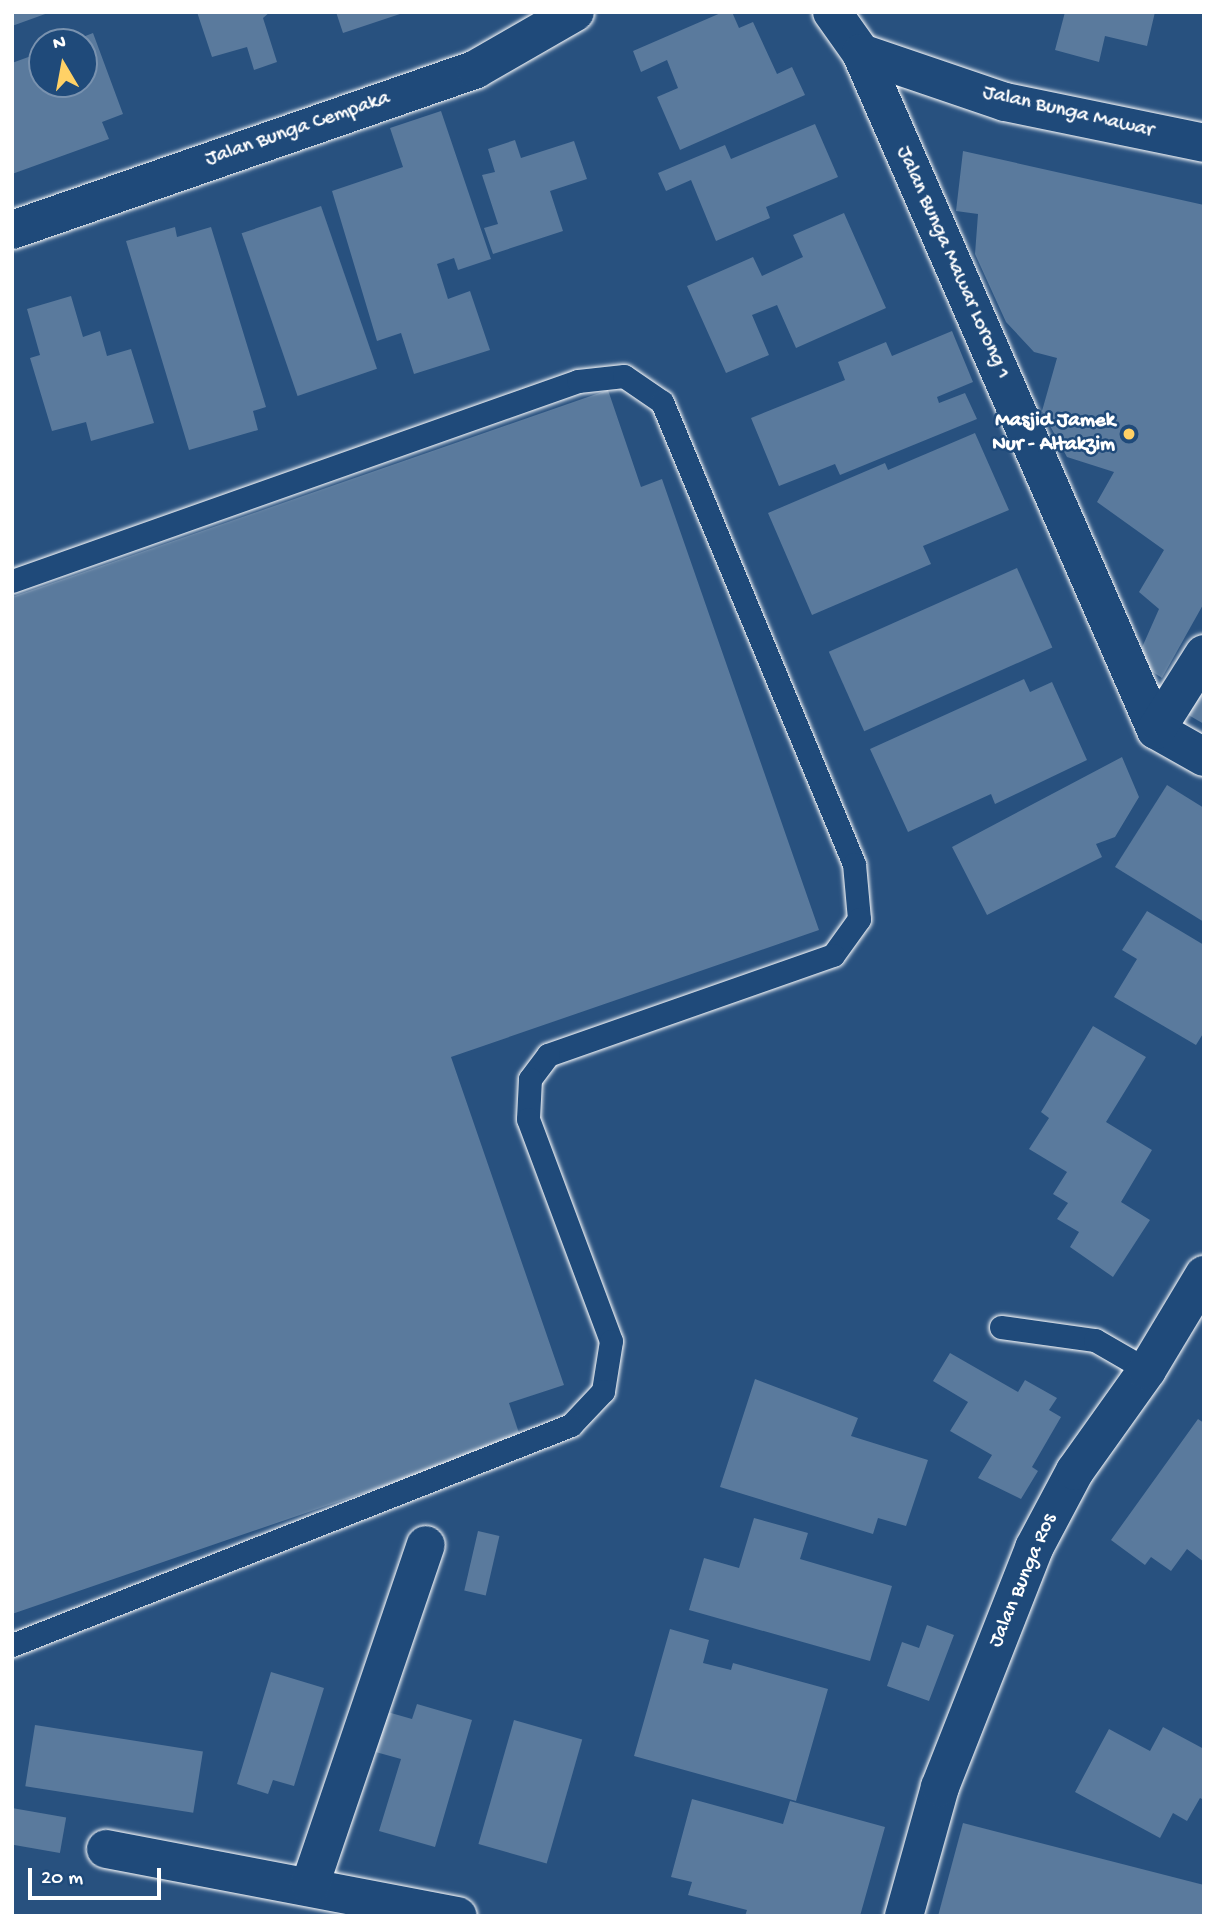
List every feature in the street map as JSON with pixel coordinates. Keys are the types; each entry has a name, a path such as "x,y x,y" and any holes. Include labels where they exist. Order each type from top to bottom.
{"street":[{"name":"Jalan Bunga Cempaka","path":"12,230 475,69 575,12"},
{"path":"832,12 861,53"},
{"name":"Jalan Bunga Mawar","path":"861,53 1005,102 1204,143"},
{"name":"Jalan Bunga Mawar Lorong 1","path":"861,53 1156,730"},
{"path":"1204,654 1156,730 1204,757"},
{"name":"Jalan Bunga Ros","path":"904,1916 940,1787 1034,1548 1075,1471 1147,1370 1204,1275"},
{"path":"310,1885 425,1545"},
{"path":"106,1849 310,1885 458,1916"}],"lane":[{"path":"12,581 578,381 624,376 662,402 854,864 859,919 833,956 548,1055 530,1079 528,1119 611,1341 603,1391 571,1425 12,1645"},
{"path":"1001,1327 1095,1340 1147,1370"}],"building":[{"path":"12,12 48,12 48,13 12,26"},
{"path":"197,12 270,12 263,18 277,62 254,70 247,47 212,57"},
{"path":"336,12 403,12 403,13 343,33"},
{"path":"723,12 732,12 739,28 753,22 777,74 792,67 805,95 680,150 657,97 678,88 667,60 641,72 633,51"},
{"path":"1065,12 1155,12 1147,46 1105,36 1099,62 1055,50"},
{"path":"98,46 123,114 102,122 109,139 12,174 12,63 28,57 28,98 98,98"},
{"path":"441,111 491,259 458,270 454,258 437,264 448,299 470,291 490,350 414,374 401,333 377,341 332,191 403,167 390,128"},
{"path":"815,124 838,177 766,207 770,218 716,241 691,180 666,191 658,173 725,145 731,159"},
{"path":"515,140 521,158 574,141 587,179 550,191 563,231 493,254 484,228 498,224 482,175 495,172 488,149"},
{"name":"Masjid Jamek Nur - Altakzim","path":"963,151 1204,205 1204,603 1162,678 1136,661 1159,609 1139,592 1164,550 1097,502 1114,472 1067,457 1042,411 1057,358 1034,352 1006,322 975,254 978,214 956,211"},
{"path":"321,206 377,369 298,396 242,233"},
{"path":"844,213 886,308 796,348 777,305 752,315 769,355 726,373 687,286 753,257 762,276 803,257 793,235"},
{"path":"175,227 177,237 211,227 266,407 253,411 258,430 189,450 126,241"},
{"path":"71,296 83,337 100,331 107,356 131,349 154,423 91,441 86,422 52,431 30,358 40,355 27,309"},
{"path":"952,331 973,382 937,397 939,403 965,393 977,419 840,475 835,464 779,486 751,418 845,380 838,362 886,342 892,356"},
{"path":"608,390 641,487 662,479 819,930 451,1057 564,1385 509,1403 521,1439 12,1614 12,597"},
{"path":"975,433 1009,510 923,546 931,564 812,615 768,513 885,463 888,470"},
{"path":"1017,568 1052,647 864,731 829,652"},
{"path":"1024,679 1030,692 1052,682 1087,760 995,804 991,794 908,832 870,749"},
{"path":"1204,682 1204,724 1185,713"},
{"path":"1122,757 1139,797 1115,837 1096,844 1102,857 987,915 952,847"},
{"path":"1167,785 1204,808 1204,922 1115,867"},
{"path":"1147,911 1204,945 1204,1032 1196,1045 1114,997 1137,959 1122,950"},
{"path":"1093,1026 1146,1057 1106,1122 1152,1150 1121,1202 1150,1220 1113,1277 1070,1247 1079,1232 1057,1219 1068,1203 1053,1194 1067,1172 1029,1149 1049,1118 1041,1112"},
{"path":"950,1353 1018,1392 1025,1380 1057,1398 1049,1410 1061,1417 1032,1467 1038,1471 1021,1499 978,1478 992,1455 950,1431 968,1402 933,1381"},
{"path":"755,1379 858,1418 851,1436 928,1460 906,1526 878,1518 873,1534 720,1487"},
{"path":"1198,1419 1204,1423 1204,1562 1187,1549 1171,1571 1151,1557 1145,1565 1111,1540"},
{"path":"754,1518 808,1533 800,1559 892,1586 870,1661 689,1610 704,1558 739,1568"},
{"path":"478,1531 499,1536 486,1595 464,1590"},
{"path":"927,1625 954,1635 929,1701 887,1686 902,1642 919,1648"},
{"path":"670,1629 709,1640 703,1663 731,1670 733,1663 828,1689 796,1801 634,1756"},
{"path":"271,1672 324,1688 294,1786 273,1780 268,1794 237,1784"},
{"path":"417,1704 472,1720 435,1847 379,1831 401,1759 372,1751 384,1711 412,1719"},
{"path":"514,1720 582,1740 547,1864 478,1844"},
{"path":"35,1725 203,1752 193,1813 25,1786"},
{"path":"1163,1727 1204,1749 1204,1800 1200,1798 1187,1821 1173,1813 1160,1838 1075,1792 1109,1729 1150,1751"},
{"path":"692,1799 783,1824 790,1801 885,1827 860,1916 745,1916 747,1910 688,1895 692,1882 671,1877"},
{"path":"12,1808 66,1818 60,1853 12,1845"},
{"path":"963,1823 1204,1885 1204,1916 938,1916"}],"place":[{"name":"Masjid Jamek Nur - Altakzim","path":"1129,434"}]}
